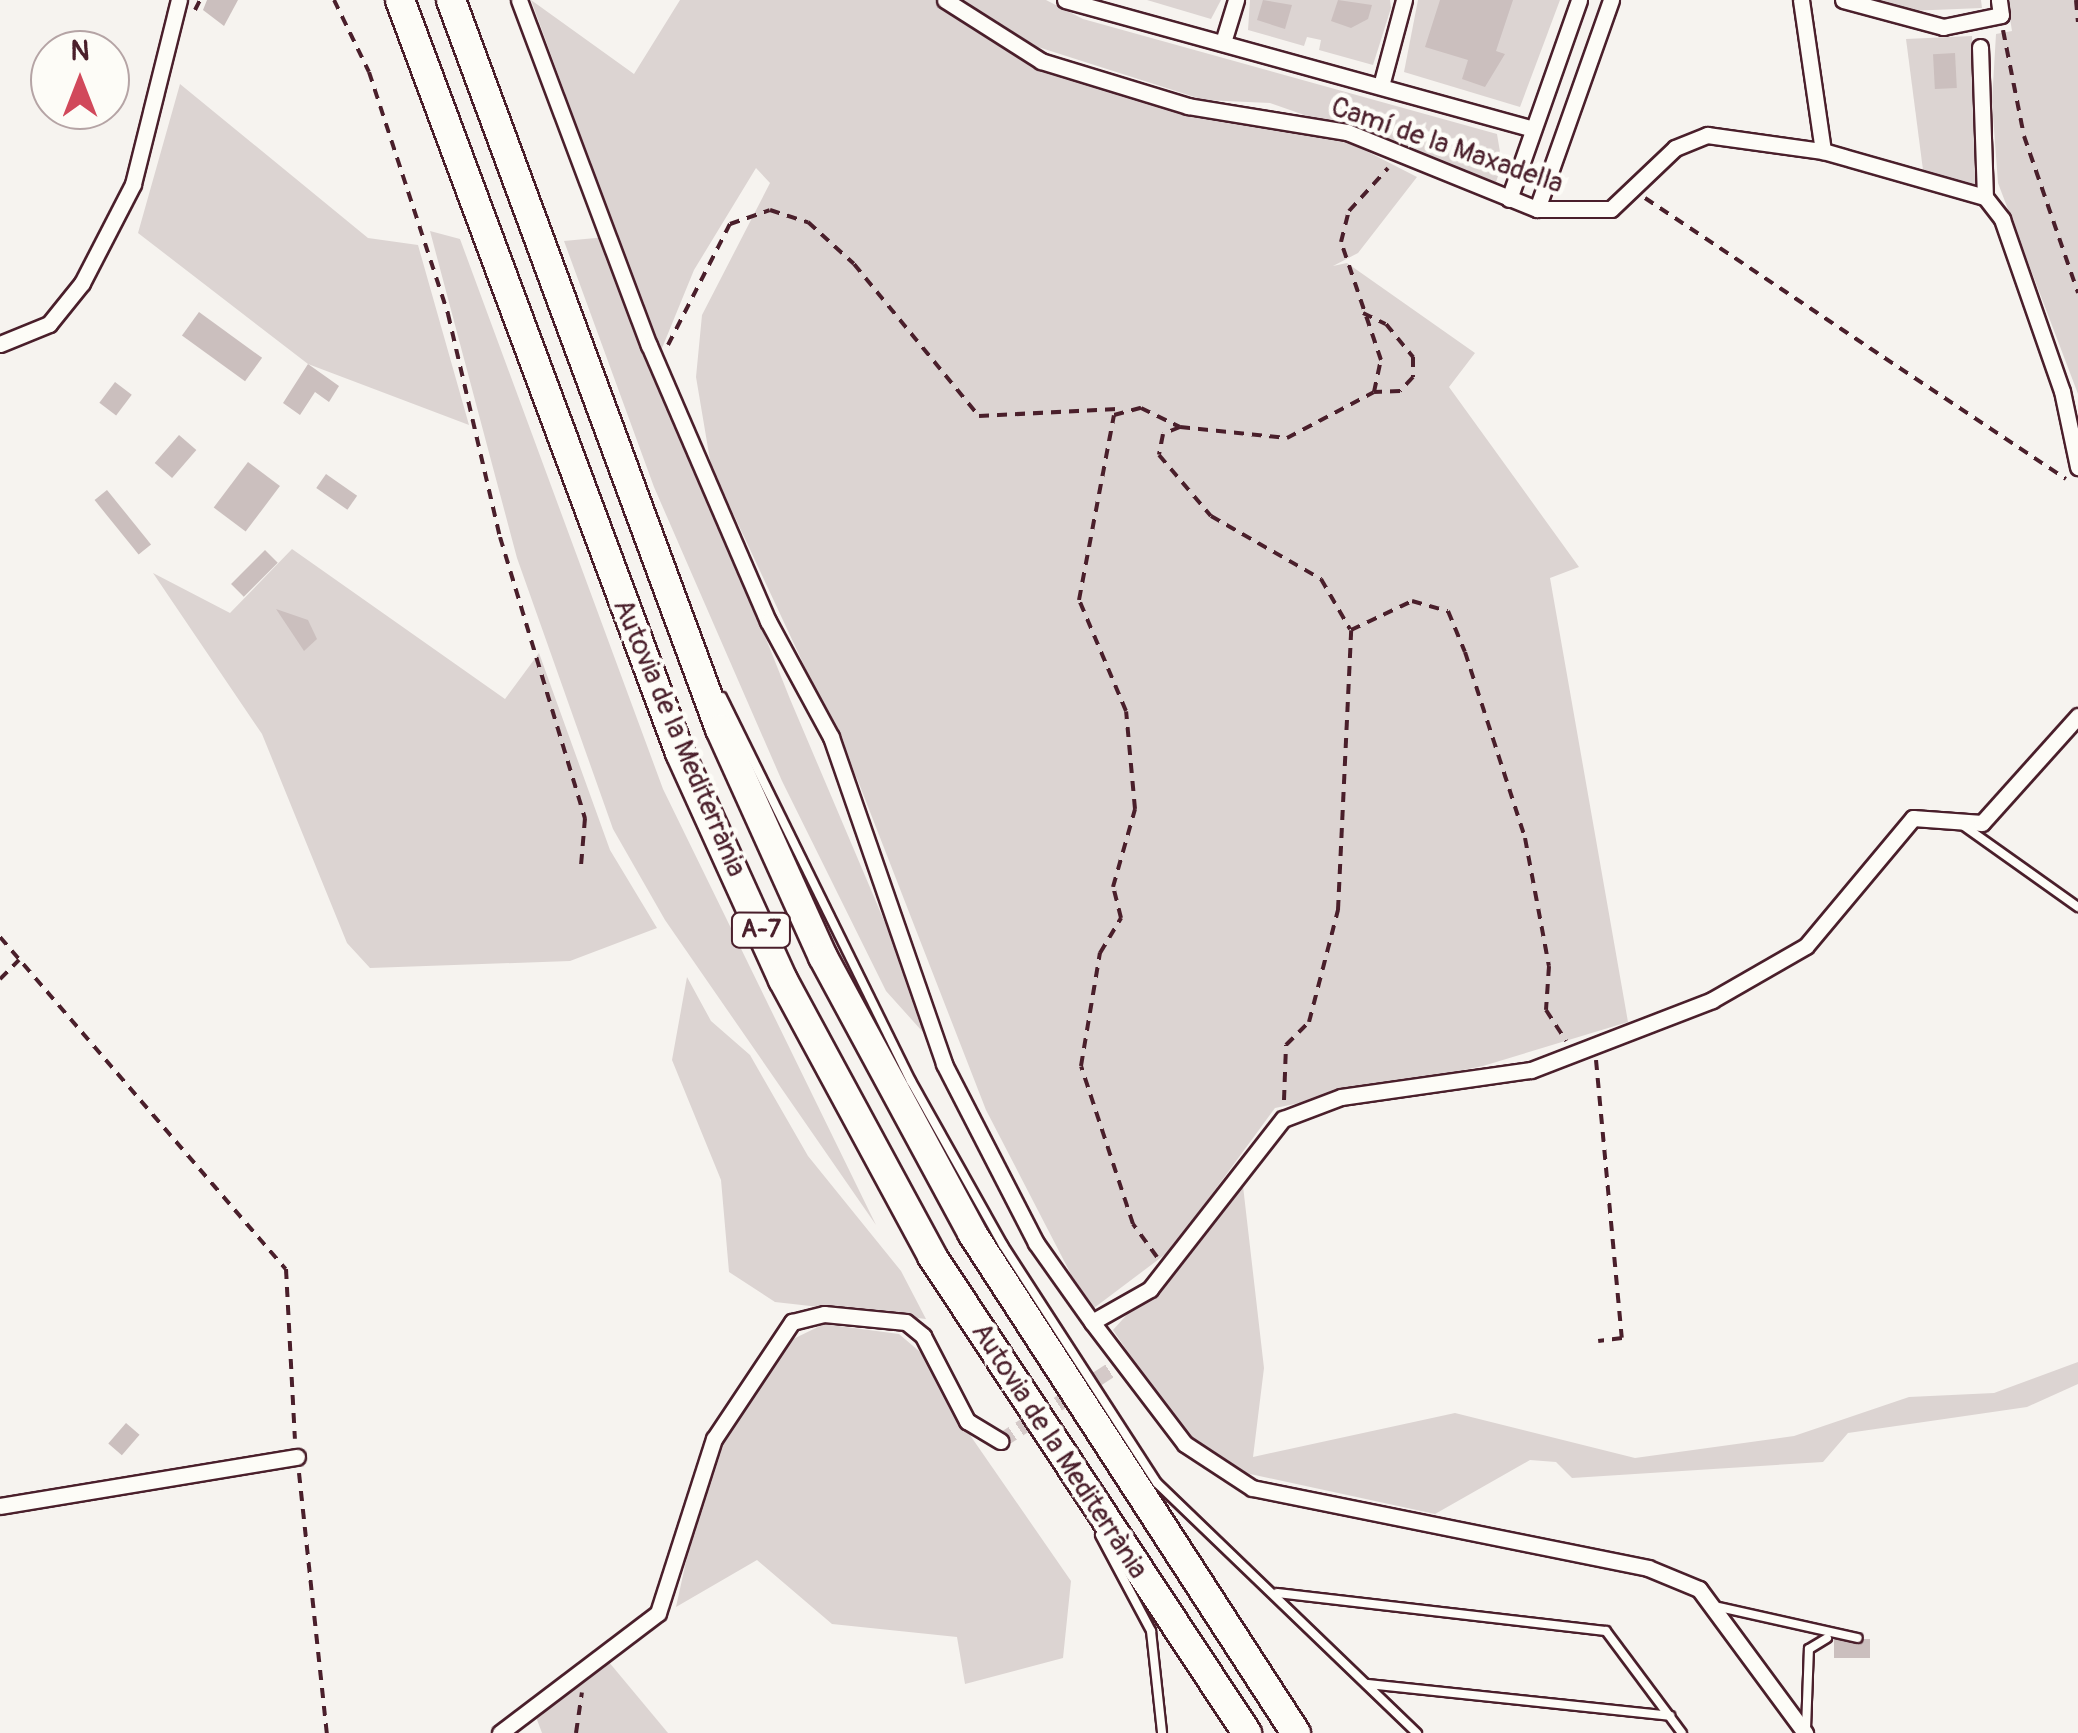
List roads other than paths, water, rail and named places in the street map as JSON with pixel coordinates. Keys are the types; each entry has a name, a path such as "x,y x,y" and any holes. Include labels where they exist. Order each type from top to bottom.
{"highway":[{"name":"Autovia de la Mediterrània","path":"400,0 680,753 783,980 932,1256 1246,1733"},
{"name":"Autovia de la Mediterrània","path":"451,0 720,730 823,957 963,1216 1296,1733"}],"street":[{"path":"0,344 48,324 82,283 133,184 179,0"},
{"path":"520,0 657,361 768,622 831,737 944,1064 1036,1243 1092,1322 1185,1444 1252,1488 1648,1568 1719,1607 1806,1733"},
{"name":"Camí de la Maxadella","path":"945,0 1041,61 1188,106 1347,132 1398,157 1537,209 1590,215 1633,190 1675,148 1707,135 1823,151 1985,196"},
{"path":"1065,0 1098,4 1382,82 1532,129"},
{"path":"1224,39 1236,0"},
{"path":"1382,82 1404,0"},
{"path":"1509,200 1579,0"},
{"path":"1537,209 1611,0"},
{"path":"1801,0 1823,151"},
{"path":"1843,0 1943,27 2000,8"},
{"path":"1980,47 1985,196 2002,219 2062,391 2078,468"},
{"path":"1092,1322 1168,1267 1283,1119 1340,1097 1595,1051 1806,946 1914,818 1964,826 1982,824 2078,716"},
{"path":"500,1733 574,1679 666,1601 684,1512 714,1439 792,1322 824,1314 906,1322 923,1336 967,1421 1000,1442"},
{"path":"0,1506 297,1458"}],"lane":[{"path":"642,526 848,964 1003,1245 1158,1482 1417,1733"},
{"path":"1964,826 2078,907"},
{"path":"1008,1374 1150,1631 1162,1733"},
{"path":"1271,1592 1606,1631 1682,1733"},
{"path":"1719,1607 1829,1638 1858,1638"},
{"path":"1806,1733 1809,1649 1829,1638"},
{"path":"1367,1684 1670,1716"}],"tunnel":[{"path":"1000,1441 1124,1361"}]}
